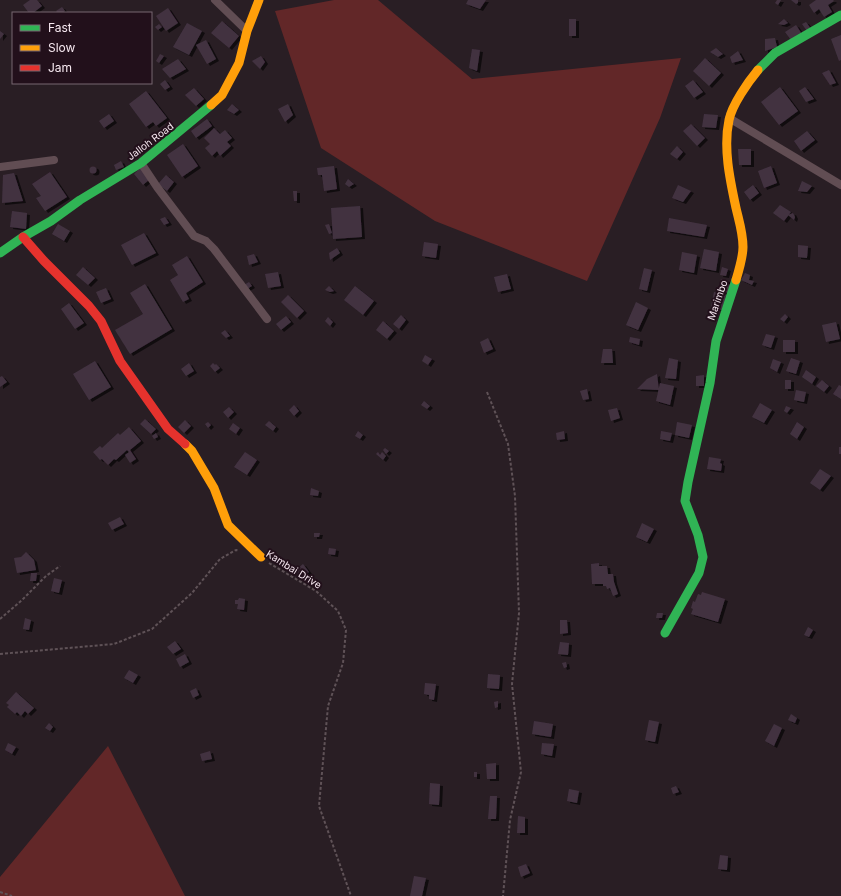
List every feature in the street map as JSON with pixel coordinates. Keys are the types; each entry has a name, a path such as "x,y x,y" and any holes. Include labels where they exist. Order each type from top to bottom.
{"street":[{"path":"215,0 246,31"},
{"name":"Jalloh Road","path":"0,253 141,162 197,118 222,95 239,63 246,31 259,0"},
{"name":"Marimbo","path":"666,633 698,573 704,558 698,535 685,501 710,383 716,341 737,276 743,248 741,226 728,160 729,118 745,86 758,68 775,53 841,15"},
{"path":"729,118 841,185"},
{"path":"0,168 54,160"},
{"path":"141,162 157,187 194,236 206,241 214,248 267,319"},
{"path":"23,237 44,261 89,306 101,321 120,361 152,408 168,428 192,451 214,488 228,525 261,557"}],"path":[{"path":"487,392 508,444 516,496 519,613 512,684 521,772 510,820 503,896"},
{"path":"0,654 114,644 152,628 192,593 220,559 236,550 242,552"},
{"name":"Kambai Drive","path":"261,557 316,591 338,611 346,630 343,663 328,706 319,806 351,896"},
{"path":"0,620 46,576 60,566"},
{"path":"0,892 12,896"}],"shaded area":[{"path":"334,0 378,0 472,79 681,58 660,118 587,281 435,221 321,148 275,11"},
{"path":"108,746 185,896 0,896 0,877"}],"building":[{"path":"30,0 37,0 42,6 34,12 28,12 23,5"},
{"path":"468,0 486,0 480,9 466,4"},
{"path":"777,0 781,0 778,5 775,3"},
{"path":"791,0 798,0 798,3 796,4"},
{"path":"816,0 833,0 834,1 828,5 832,12 824,17 819,9 814,13 809,5"},
{"path":"62,7 65,11 57,12 56,11"},
{"path":"168,8 178,23 166,31 156,16"},
{"path":"569,19 576,19 576,36 569,36"},
{"path":"784,19 788,23 784,25 778,24"},
{"path":"222,21 239,36 229,48 211,33"},
{"path":"806,22 811,29 807,31 802,24"},
{"path":"187,23 202,31 189,55 173,47"},
{"path":"159,24 162,27 158,30 155,27"},
{"path":"796,25 802,34 791,40 785,32"},
{"path":"0,31 4,34 0,39"},
{"path":"841,35 841,60 839,61 831,39"},
{"path":"775,38 777,47 765,51 765,39"},
{"path":"206,40 216,59 207,64 196,45"},
{"path":"716,48 723,54 718,57 710,52"},
{"path":"472,49 480,50 477,71 469,68"},
{"path":"738,51 743,60 732,63 730,57"},
{"path":"160,54 164,56 159,63 156,61"},
{"path":"261,56 265,62 260,69 252,61"},
{"path":"705,58 721,73 709,86 693,71"},
{"path":"178,59 186,69 170,78 162,69"},
{"path":"829,70 836,83 830,85 822,73"},
{"path":"165,80 170,87 165,90 160,84"},
{"path":"693,80 703,92 694,98 685,86"},
{"path":"780,87 798,111 779,125 761,102"},
{"path":"805,87 814,99 806,102 799,91"},
{"path":"194,88 204,99 196,106 185,95"},
{"path":"146,91 167,118 156,126 153,122 146,127 129,104"},
{"path":"232,104 239,110 234,114 227,110"},
{"path":"288,104 293,115 285,122 278,109"},
{"path":"109,114 114,121 104,128 99,121"},
{"path":"704,114 718,115 716,128 702,127"},
{"path":"207,119 212,126 196,138 191,131"},
{"path":"691,124 705,138 697,146 683,131"},
{"path":"214,128 220,134 225,130 232,138 227,142 231,146 220,156 217,151 212,156 205,148 210,144 204,138"},
{"path":"807,131 815,140 801,151 794,141"},
{"path":"183,144 198,166 182,177 167,155"},
{"path":"677,146 683,152 677,159 670,154"},
{"path":"738,149 751,149 751,165 739,165"},
{"path":"121,161 124,167 116,170 114,165"},
{"path":"334,166 337,189 324,191 322,175 318,175 317,168"},
{"path":"771,166 777,183 764,188 758,171"},
{"path":"93,167 96,170 93,173 90,170"},
{"path":"140,168 150,179 143,185 134,174"},
{"path":"50,172 67,197 45,211 36,198 41,196 32,184"},
{"path":"14,173 23,201 2,203 3,175"},
{"path":"166,175 174,182 167,191 158,184"},
{"path":"348,179 354,184 349,187 345,184"},
{"path":"802,181 812,186 807,192 798,191"},
{"path":"678,185 691,191 683,202 672,198"},
{"path":"753,185 759,193 750,200 744,192"},
{"path":"293,191 297,191 297,201 294,201"},
{"path":"780,205 791,212 784,221 773,213"},
{"path":"360,206 362,237 333,239 331,208"},
{"path":"12,211 27,213 26,229 10,227"},
{"path":"793,213 795,217 794,220 788,215"},
{"path":"165,217 169,223 164,225 160,219"},
{"path":"669,218 707,225 704,237 667,231"},
{"path":"58,224 70,231 64,241 52,234"},
{"path":"329,224 332,233 329,234 325,225"},
{"path":"144,233 156,253 132,265 121,245"},
{"path":"424,242 438,244 436,258 422,256"},
{"path":"798,245 808,246 807,258 798,257"},
{"path":"337,248 340,253 330,260 329,253"},
{"path":"704,249 719,252 716,271 700,268"},
{"path":"682,252 697,255 694,273 679,270"},
{"path":"254,254 258,262 249,265 247,256"},
{"path":"187,256 203,282 186,293 189,299 183,302 170,280 178,275 172,265"},
{"path":"83,267 95,278 88,285 76,275"},
{"path":"722,267 728,269 726,276 720,275"},
{"path":"644,268 652,270 647,291 639,289"},
{"path":"278,272 281,286 268,288 265,274"},
{"path":"745,273 750,275 749,280 754,281 752,285 741,280"},
{"path":"507,274 511,289 498,292 494,277"},
{"path":"721,279 727,280 727,284 731,285 729,293 719,291"},
{"path":"249,282 252,286 247,289 244,285"},
{"path":"145,284 172,329 130,354 115,330 143,314 130,293"},
{"path":"329,286 334,291 330,292 325,290"},
{"path":"355,286 374,301 363,315 344,300"},
{"path":"106,288 111,299 101,303 96,292"},
{"path":"714,292 726,295 722,310 711,307"},
{"path":"288,295 304,311 297,318 281,302"},
{"path":"636,302 648,308 638,330 626,325"},
{"path":"69,303 84,323 75,329 61,309"},
{"path":"785,314 788,317 784,322 780,319"},
{"path":"401,315 406,320 399,329 393,324"},
{"path":"286,316 291,322 281,330 276,324"},
{"path":"328,317 333,322 330,326 325,321"},
{"path":"383,321 394,331 387,339 376,330"},
{"path":"836,322 840,339 826,342 822,325"},
{"path":"225,330 230,336 226,338 221,333"},
{"path":"766,334 775,336 771,348 762,345"},
{"path":"630,337 640,339 639,345 629,342"},
{"path":"488,338 493,349 484,353 480,342"},
{"path":"783,340 795,340 795,352 783,352"},
{"path":"603,349 612,349 613,363 601,363"},
{"path":"425,355 432,359 428,365 422,361"},
{"path":"669,358 678,360 676,379 665,378"},
{"path":"791,358 800,361 796,374 786,371"},
{"path":"773,359 781,362 777,372 770,368"},
{"path":"95,361 111,387 89,400 73,374"},
{"path":"189,363 194,371 186,376 181,369"},
{"path":"213,363 220,368 215,372 210,366"},
{"path":"806,370 816,377 812,384 802,377"},
{"path":"657,374 659,390 637,389 647,379"},
{"path":"704,375 704,386 696,386 696,376"},
{"path":"2,376 7,382 0,387 0,377"},
{"path":"785,380 791,380 791,389 785,389"},
{"path":"822,380 829,386 824,392 816,386"},
{"path":"660,383 674,386 670,405 656,401"},
{"path":"839,385 841,386 841,399 833,394"},
{"path":"587,389 589,399 583,400 580,391"},
{"path":"796,390 806,392 804,402 794,400"},
{"path":"424,401 430,406 427,409 421,405"},
{"path":"760,403 772,410 764,423 752,417"},
{"path":"294,405 299,411 294,416 289,410"},
{"path":"786,406 791,408 787,413 784,411"},
{"path":"229,407 234,412 228,418 223,412"},
{"path":"617,408 620,418 611,421 608,410"},
{"path":"145,419 156,429 151,434 140,424"},
{"path":"185,420 191,426 184,433 178,427"},
{"path":"269,421 276,427 273,431 265,425"},
{"path":"208,422 211,425 208,428 205,424"},
{"path":"677,422 692,425 689,438 675,435"},
{"path":"797,422 804,427 797,439 790,434"},
{"path":"233,423 240,428 236,434 229,429"},
{"path":"129,427 141,441 130,450 136,459 130,463 125,455 129,452 127,450 108,465 102,459 100,460 93,452 100,446 102,448 118,433 120,435"},
{"path":"358,431 363,435 360,439 355,436"},
{"path":"564,431 565,439 557,440 556,433"},
{"path":"661,431 672,433 670,441 660,439"},
{"path":"156,433 158,437 154,439 152,436"},
{"path":"839,447 841,447 841,454 839,454"},
{"path":"385,448 389,451 386,454 383,450"},
{"path":"245,452 257,460 247,475 234,467"},
{"path":"378,452 380,455 382,452 386,456 383,460 376,454"},
{"path":"709,457 721,459 721,471 707,469"},
{"path":"820,469 831,476 820,490 810,483"},
{"path":"311,488 319,491 318,496 310,495"},
{"path":"120,517 124,524 112,530 108,523"},
{"path":"642,523 654,529 647,542 636,537"},
{"path":"314,533 320,533 319,537 314,537"},
{"path":"329,548 336,549 335,555 328,554"},
{"path":"26,552 34,560 36,570 17,573 14,558 21,557"},
{"path":"599,563 599,566 607,566 608,574 613,574 618,594 613,596 610,588 607,589 606,586 603,586 603,584 592,584 591,564"},
{"path":"303,564 309,572 304,576 297,573 297,569"},
{"path":"31,573 37,573 36,581 30,581"},
{"path":"54,578 62,580 59,593 51,591"},
{"path":"702,592 725,599 718,622 691,614 693,609 691,608 693,601 695,602 698,594 701,595"},
{"path":"239,598 245,599 244,610 237,609 238,604 235,604 235,600 238,600"},
{"path":"657,613 663,613 662,618 656,618"},
{"path":"25,618 31,620 29,630 23,629"},
{"path":"560,620 567,620 568,633 560,634"},
{"path":"808,627 813,630 809,637 804,635"},
{"path":"175,641 181,649 173,654 167,647"},
{"path":"560,642 569,643 568,655 558,654"},
{"path":"185,654 189,662 180,667 176,659"},
{"path":"566,662 567,667 564,668 562,663"},
{"path":"129,670 138,675 133,683 124,678"},
{"path":"488,674 500,675 499,689 487,688"},
{"path":"425,683 436,684 434,700 429,699 429,695 424,694"},
{"path":"196,688 199,695 193,698 190,691"},
{"path":"16,692 34,708 28,714 25,711 21,716 17,712 15,714 7,707 9,705 6,703"},
{"path":"498,701 498,707 495,708 494,702"},
{"path":"791,714 797,718 795,723 788,720"},
{"path":"649,720 659,722 655,742 645,740"},
{"path":"534,721 553,724 551,737 532,734"},
{"path":"49,723 53,727 50,731 45,728"},
{"path":"774,724 782,728 774,746 765,741"},
{"path":"8,743 16,747 12,754 5,750"},
{"path":"542,743 554,744 552,756 541,754"},
{"path":"210,751 212,759 202,761 200,754"},
{"path":"496,763 496,779 487,779 486,764"},
{"path":"474,772 477,772 477,777 474,777"},
{"path":"430,783 440,784 439,805 429,804"},
{"path":"676,786 679,792 673,794 671,788"},
{"path":"569,789 579,791 577,803 567,801"},
{"path":"490,796 497,796 496,819 488,819"},
{"path":"518,816 525,817 525,833 517,833"},
{"path":"720,855 728,856 727,870 718,869"},
{"path":"526,864 530,873 521,877 518,867"},
{"path":"414,876 426,878 422,896 410,896"}],"traffic: fast":[{"path":"758,70 775,53 841,15"},
{"path":"0,253 23,237 51,221 80,200 141,163 211,105"},
{"path":"665,633 699,573 703,557 698,535 685,501 710,383 716,341 736,280"}],"traffic: slow":[{"path":"211,105 222,95 239,63 247,31 259,0"},
{"path":"736,280 742,259 743,242 728,164 727,131 733,108 745,87 758,70"},
{"path":"185,444 192,451 214,488 228,525 261,557"}],"traffic: jam":[{"path":"23,237 44,261 89,306 101,321 120,361 168,429 185,444"}]}
